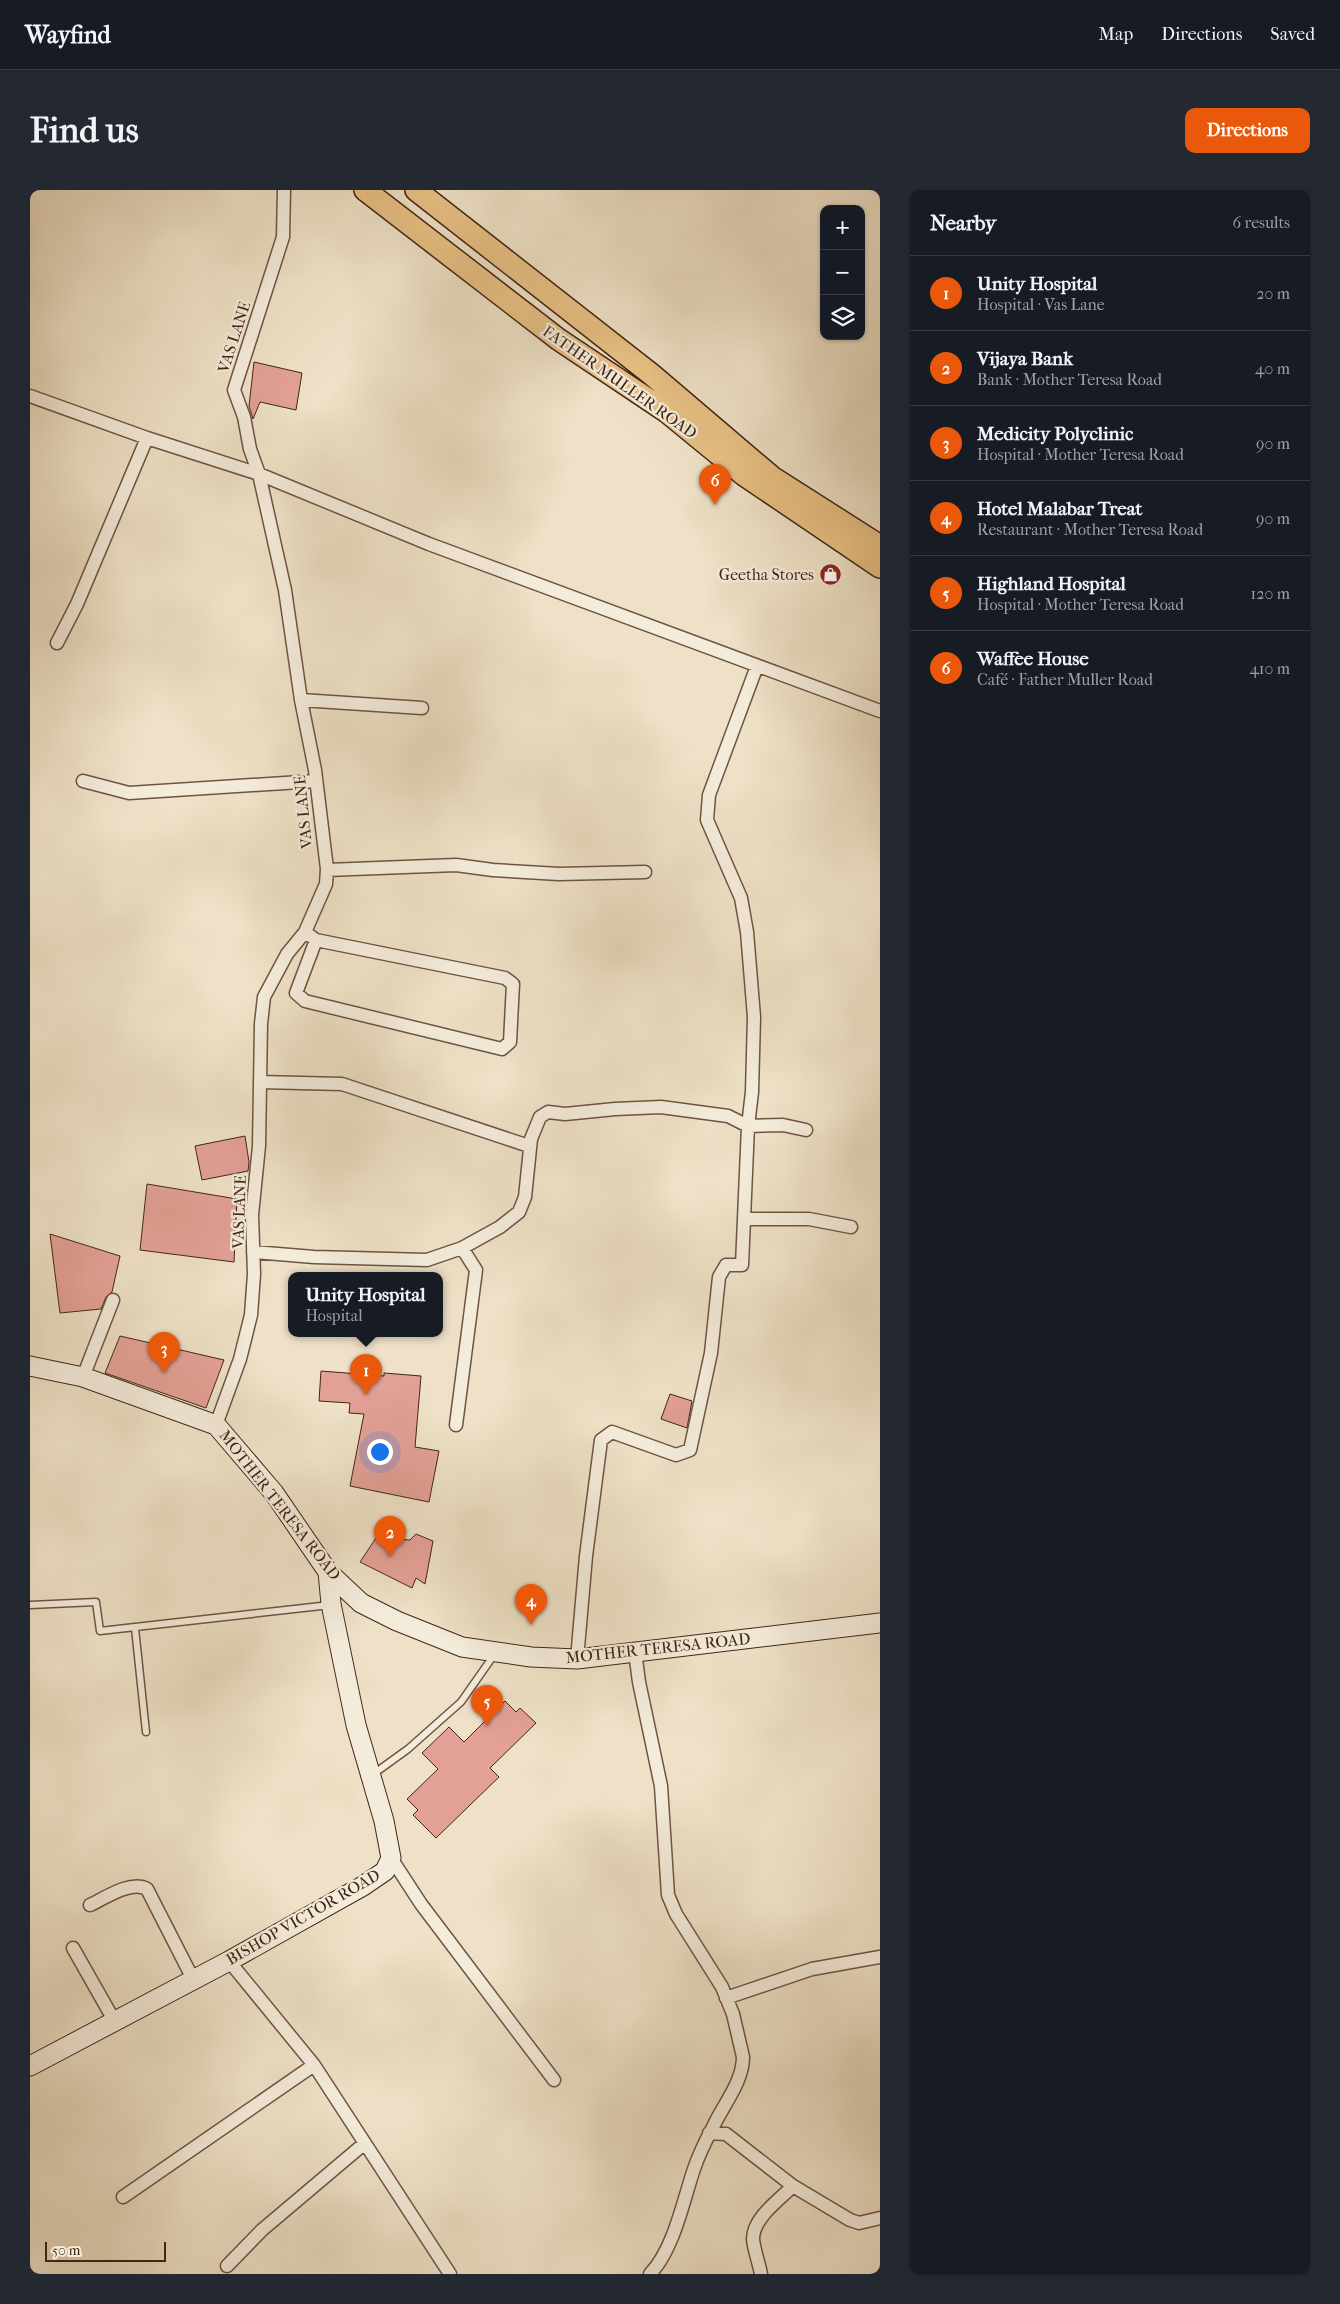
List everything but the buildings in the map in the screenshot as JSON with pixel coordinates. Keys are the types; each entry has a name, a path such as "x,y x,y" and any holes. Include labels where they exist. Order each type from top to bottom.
{"main road":[{"name":"FATHER MULLER ROAD","path":"365,190 558,340 667,412 744,475 880,567"},
{"path":"416,190 651,374 772,477 880,546"},
{"name":"MOTHER TERESA ROAD","path":"30,1366 84,1377 216,1424 274,1494 328,1572 361,1602 397,1621 462,1647 531,1657 577,1659 880,1623"},
{"name":"BISHOP VICTOR ROAD","path":"30,2066 229,1961 363,1886 385,1870 391,1858 384,1821 370,1777 331,1604 328,1572"}],"street":[{"name":"VAS LANE","path":"216,1424 240,1359 252,1315 252,1215 259,1146 261,1024 264,997 287,954 310,936 326,884 316,781 301,700 285,590 259,474 250,449 244,417 234,390 283,237 284,190"},
{"path":"30,396 147,438 259,474 429,544 880,710"},
{"path":"57,643 77,604 147,438"},
{"path":"577,1659 586,1556 600,1440 612,1432 676,1455 690,1450 711,1353 719,1278 726,1265 742,1265 748,1126 752,1092 754,1017 747,932 741,898 706,820 709,795 757,666"},
{"path":"301,700 422,708"},
{"path":"83,781 129,793 316,781"},
{"path":"326,870 456,865 493,870 559,874 645,872"},
{"path":"310,936 505,978 513,984 510,1042 502,1049 305,1001 296,992 310,936"},
{"path":"260,1082 342,1084 530,1146"},
{"path":"253,1252 314,1257 427,1260 462,1248 496,1230 519,1212 525,1197 530,1146 535,1124 540,1117 548,1112 565,1114 661,1107 728,1116 748,1126 783,1125 806,1130"},
{"path":"744,1219 809,1219 851,1227"},
{"path":"456,1425 476,1270 462,1248"},
{"path":"84,1377 113,1300"},
{"path":"635,1652 639,1682 661,1786 668,1895 676,1914 710,1965 726,1998 741,2043 743,2064 736,2085 709,2133 694,2170 676,2228 657,2265 650,2274"},
{"path":"391,1858 421,1904 554,2080"},
{"path":"90,1905 131,1887 140,1885 147,1888 193,1979"},
{"path":"73,1948 115,2022"},
{"path":"726,1998 812,1969 880,1957"},
{"path":"229,1961 314,2065 450,2274"},
{"path":"123,2198 314,2065"},
{"path":"709,2133 726,2134 793,2186 850,2220 859,2223 880,2218"},
{"path":"227,2266 262,2230 365,2142"},
{"path":"761,2274 753,2240 754,2229 761,2218 793,2186"}],"lane":[{"path":"30,1605 96,1602 100,1631 331,1604"},
{"path":"135,1628 146,1732"},
{"path":"370,1777 408,1749 460,1702 496,1652"}],"place":[{"name":"Waffee House","path":"715,505"},
{"name":"Geetha Stores","path":"830,574"},
{"name":"Medicity Polyclinic","path":"164,1373"},
{"name":"Unity Hospital","path":"366,1395"},
{"name":"Vijaya Bank","path":"390,1557"},
{"name":"Hotel Malabar Treat","path":"531,1625"},
{"name":"Highland Hospital","path":"487,1726"}]}
